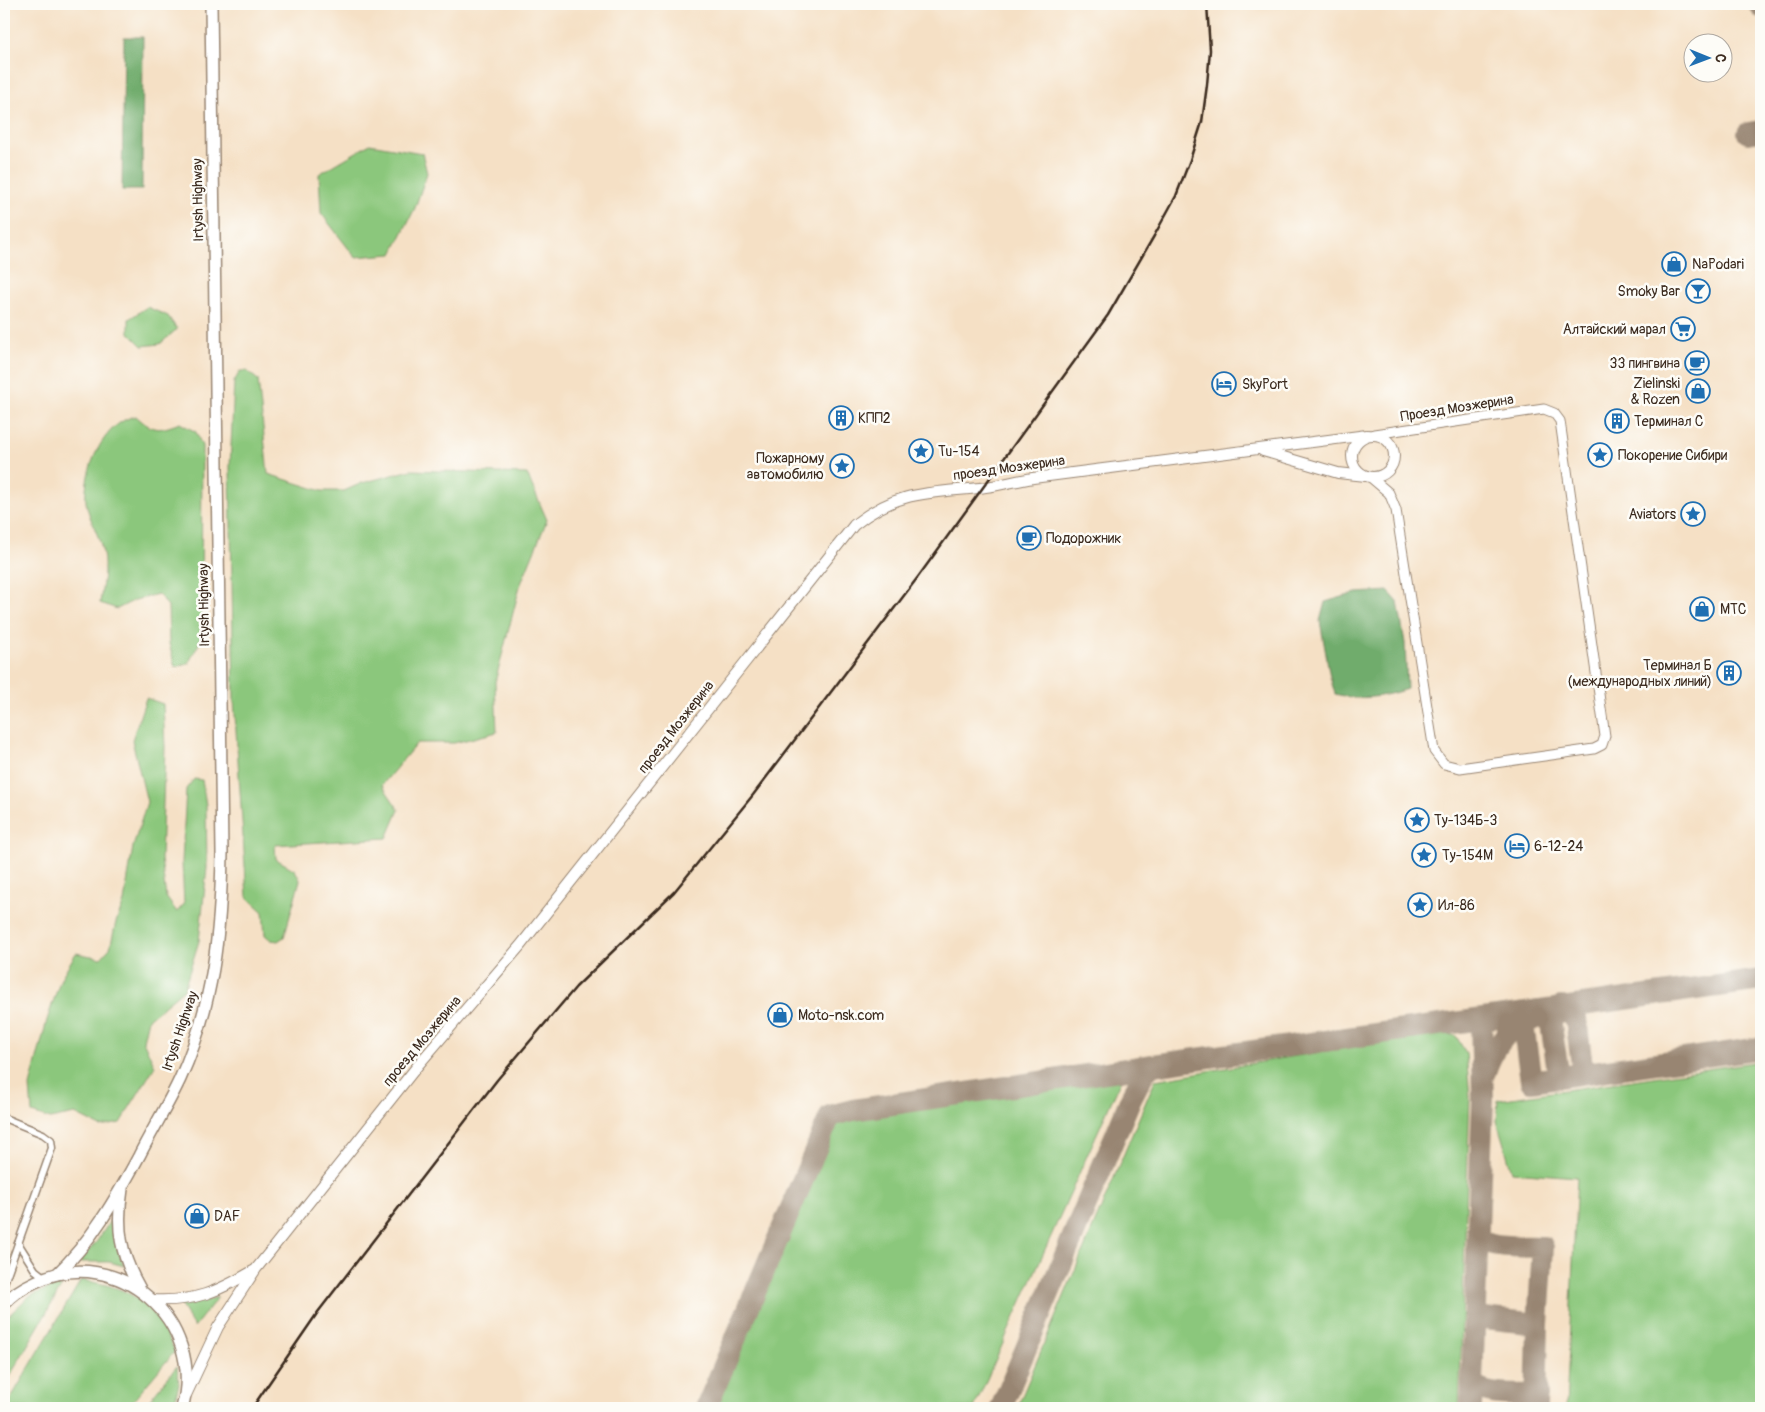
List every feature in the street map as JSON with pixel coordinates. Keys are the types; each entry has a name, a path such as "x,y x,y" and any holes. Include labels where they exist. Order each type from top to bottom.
{"highway":[{"name":"Irtysh Highway","path":"57,1274 81,1247 123,1185 180,1079 205,1011 217,954 221,910 211,4"},
{"path":"123,1185 118,1232 123,1252 142,1291"},
{"path":"4,1304 24,1287 44,1278 79,1271 101,1273 122,1280 142,1291 170,1320 181,1343 187,1369 186,1395 182,1408"}],"main road":[{"name":"проезд Мозжерина","path":"186,1395 218,1327 256,1269 419,1064 520,946 854,525 880,506 903,496 1371,435"},
{"path":"1371,435 1387,440 1391,445 1394,458 1392,465 1382,474 1369,476 1357,469 1352,456 1356,443 1371,435"},
{"name":"проезд Мозжерина","path":"1260,450 1338,473 1369,476"},
{"name":"проезд Мозжерина","path":"152,1300 187,1299 221,1290 256,1269"}],"street":[{"name":"Проезд Мозжерина","path":"1369,476 1389,493 1396,510 1434,751 1444,764 1460,768 1594,749 1602,745 1605,736 1560,421 1554,413 1544,409 1371,435"},
{"path":"4,1118 43,1134 51,1140 52,1148 4,1283"},
{"path":"18,1243 35,1270 44,1278"}],"green space":[{"path":"124,37 143,37 142,190 122,190"},
{"path":"370,144 422,153 427,173 415,208 392,254 355,257 321,213 319,174"},
{"path":"147,307 168,316 177,329 160,344 142,346 129,333 129,319"},
{"path":"240,371 247,371 258,380 268,474 322,491 344,491 362,483 411,470 527,474 547,520 520,586 495,682 497,732 454,743 417,743 382,785 399,810 387,838 275,845 276,859 295,870 300,880 284,937 278,941 271,940 265,935 263,912 247,897 234,700 230,467 234,382"},
{"path":"136,416 147,425 161,429 180,423 196,432 202,446 201,640 188,664 175,667 169,643 168,606 158,594 135,600 117,609 100,603 104,559 102,547 86,502 88,476 92,463 105,438 124,420"},
{"path":"1388,591 1398,602 1405,643 1407,689 1362,698 1335,694 1320,621 1325,602 1356,593"},
{"path":"146,698 163,704 165,747 161,859 166,897 177,912 184,904 182,862 186,789 194,779 202,780 206,805 207,868 199,941 184,989 148,1019 143,1041 155,1066 120,1123 101,1127 75,1114 50,1119 32,1113 30,1086 47,1020 61,978 76,953 101,958 110,948 116,922 124,902 133,847 147,802 132,740"},
{"path":"1439,1032 1456,1036 1466,1053 1470,1097 1459,1408 1017,1408 1155,1080"},
{"path":"1761,1061 1761,1408 1566,1408 1577,1177 1512,1172 1497,1121 1498,1100"},
{"path":"1121,1080 974,1408 715,1408 838,1118"},
{"path":"115,1214 116,1243 124,1266 109,1262 79,1262 97,1241"},
{"path":"81,1280 115,1288 140,1300 167,1334 175,1351 127,1408 5,1408"},
{"path":"54,1286 62,1286 4,1386 4,1320 28,1297"},
{"path":"218,1297 194,1327 180,1304 192,1304"},
{"path":"177,1366 179,1384 173,1408 143,1408"}],"taxiway":[{"path":"1748,133 1761,131"},
{"path":"1001,1408 1131,1098 1144,1073 1153,1065 1761,980"},
{"path":"1556,1015 1561,1007 1576,1019 1583,1073"},
{"path":"1532,1020 1538,1011 1551,1025 1559,1077"},
{"path":"1503,1016 1524,1031 1531,1081 1761,1048"},
{"path":"1485,1072 1501,1041 1526,1016"},
{"path":"1471,1408 1483,1100 1481,1020"},
{"path":"706,1408 830,1116 853,1110 1153,1065"},
{"path":"1478,1236 1482,1240 1498,1245 1543,1247 1538,1324 1536,1408"},
{"path":"1475,1313 1484,1318 1538,1324"},
{"path":"1472,1383 1477,1388 1492,1393 1537,1395"}],"railway":[{"path":"252,1408 318,1312 497,1080 576,987 674,892 753,795 918,577 1108,315 1176,196 1190,160 1202,122 1207,85 1210,50 1207,4"}],"place":[{"name":"NaPodari","path":"1674,264"},
{"name":"Smoky Bar","path":"1698,291"},
{"name":"Алтайский марал","path":"1683,329"},
{"name":"33 пингвина","path":"1697,363"},
{"name":"SkyPort","path":"1224,384"},
{"name":"Zielinski & Rozen","path":"1698,391"},
{"name":"КПП2","path":"841,418"},
{"name":"Терминал С","path":"1617,421"},
{"name":"Tu-154","path":"921,451"},
{"name":"Покорение Сибири","path":"1600,455"},
{"name":"Пожарному автомобилю","path":"842,466"},
{"name":"Aviators","path":"1693,514"},
{"name":"Подорожник","path":"1029,538"},
{"name":"МТС","path":"1702,609"},
{"name":"Терминал Б (международных линий)","path":"1729,673"},
{"name":"Ту-134Б-3","path":"1417,820"},
{"name":"6-12-24","path":"1517,846"},
{"name":"Ту-154М","path":"1424,855"},
{"name":"Ил-86","path":"1420,905"},
{"name":"Moto-nsk.com","path":"780,1015"},
{"name":"DAF","path":"197,1216"}]}
